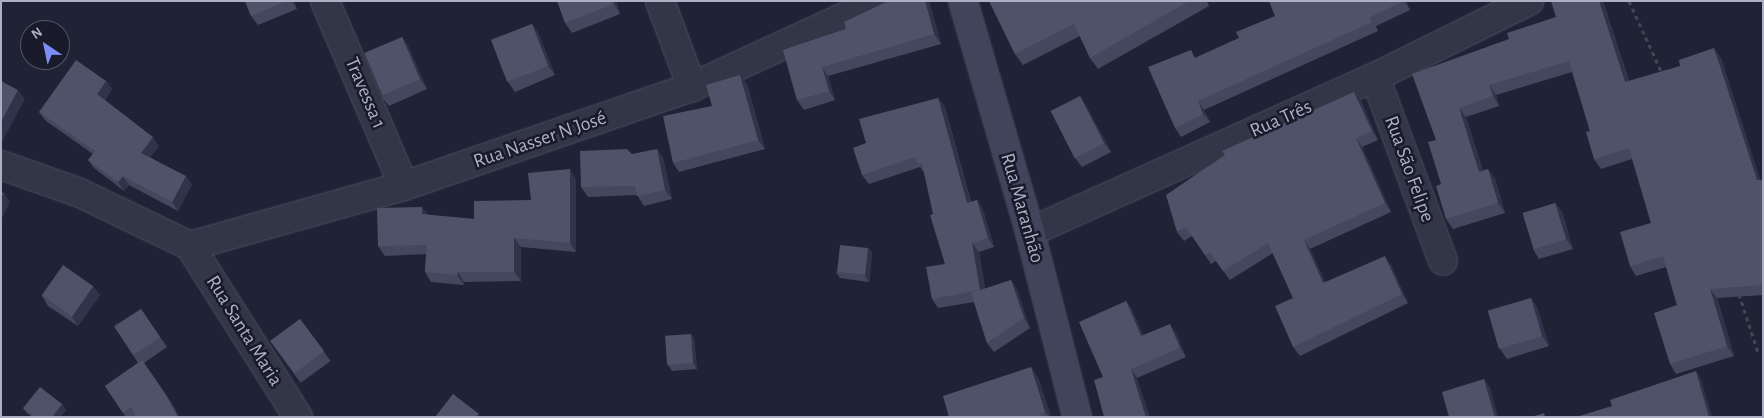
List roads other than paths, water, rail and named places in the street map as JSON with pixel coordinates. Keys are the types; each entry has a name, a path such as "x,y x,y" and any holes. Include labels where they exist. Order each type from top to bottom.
{"street":[{"name":"Travessa 1","path":"325,1 404,186"},
{"path":"660,1 692,87"},
{"name":"Rua Nasser N José","path":"190,246 404,186 692,87 878,1"},
{"name":"Rua Maranhão","path":"963,1 1030,232 1077,417"},
{"name":"Rua Três","path":"1030,232 1375,77 1529,1"},
{"name":"Rua São Felipe","path":"1375,77 1443,262"},
{"path":"1,165 80,193 190,246"},
{"name":"Rua Santa Maria","path":"190,246 298,417"}]}
